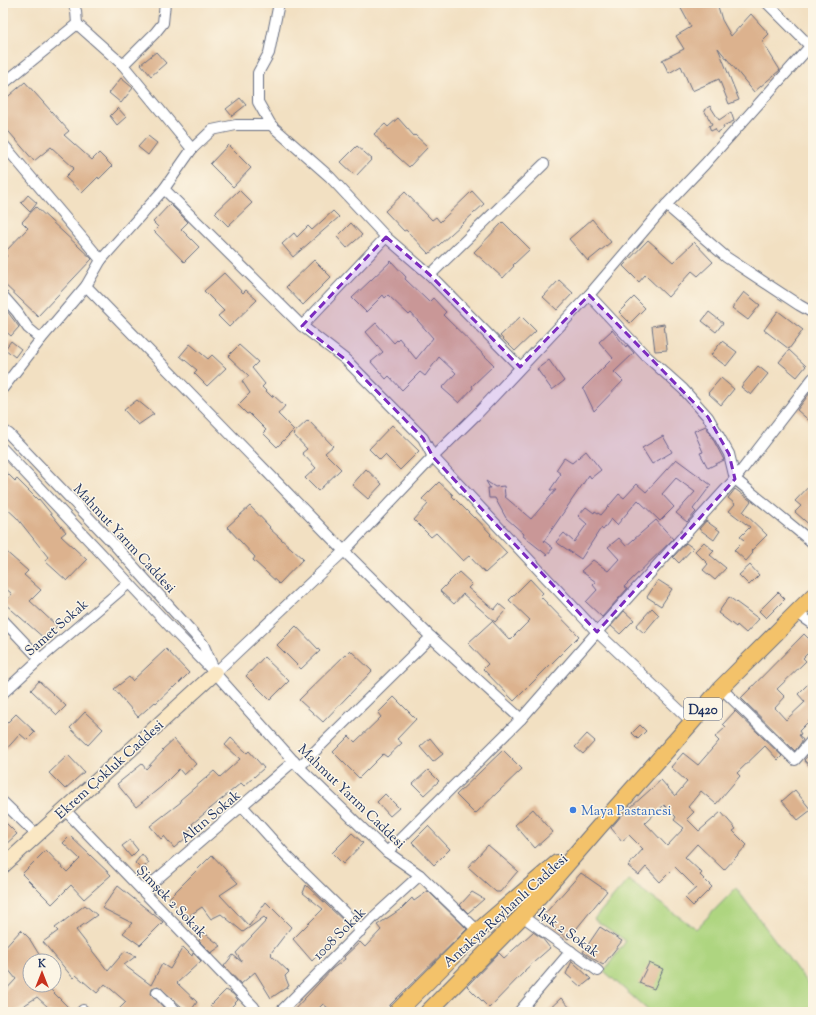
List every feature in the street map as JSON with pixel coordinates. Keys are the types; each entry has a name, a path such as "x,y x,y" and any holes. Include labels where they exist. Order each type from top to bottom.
{"main road":[{"name":"Antakya-Reyhanlı Caddesi","path":"428,1012 522,916 721,688 813,596"},
{"name":"Antakya-Reyhanlı Caddesi","path":"397,1012 478,931 598,828"}],"street":[{"path":"73,3 76,11 77,24 123,66 192,149"},
{"path":"123,66 155,33 162,23 165,3"},
{"path":"279,3 269,53 258,72 258,102 271,125 330,177 386,237 430,275 520,367"},
{"path":"215,673 344,551 433,457 477,414 589,295 666,205 812,46 767,3"},
{"path":"3,84 77,24"},
{"path":"3,388 41,339 86,286 101,260 164,189 192,149 212,130 236,125 271,125"},
{"path":"5,151 101,260"},
{"path":"430,275 544,164"},
{"path":"164,189 302,326 351,366 423,438 433,457 597,632 692,722"},
{"path":"666,205 726,257 813,313"},
{"path":"302,326 386,237"},
{"path":"86,286 344,551 431,637 521,719"},
{"path":"589,295 645,355 683,389 708,417 729,454 735,479 813,543"},
{"path":"3,296 28,328 41,339"},
{"path":"387,852 521,719 735,479 813,378"},
{"name":"Mahmut Yarım Caddesi","path":"3,430 9,434 111,541 203,644 215,673"},
{"name":"Mahmut Yarım Caddesi","path":"3,449 215,673 296,764 387,852 420,875 478,931"},
{"name":"Samet Sokak","path":"3,693 40,659 129,583"},
{"path":"797,613 813,624"},
{"path":"3,620 40,659"},
{"name":"Altın Sokak","path":"143,891 296,764 431,637"},
{"name":"Ekrem Çokluk Caddesi","path":"3,866 215,673"},
{"path":"721,688 795,760 813,739"},
{"path":"3,802 37,835"},
{"path":"243,807 286,855 361,931"},
{"name":"Şimşek 2 Sokak","path":"65,810 257,1012"},
{"name":"1008 Sokak","path":"280,1012 361,931 420,875"},
{"name":"Işık 2 Sokak","path":"522,916 598,971"},
{"path":"519,1012 571,951"},
{"path":"157,992 177,1012"}],"highlighted area":[{"path":"386,237 430,275 520,367 589,295 708,417 729,454 735,479 597,632 433,457 423,438 346,360 302,326"}],"green space":[{"path":"628,880 696,929 736,888 813,991 813,1012 650,1012 604,971 626,941 594,919"}],"building":[{"path":"678,3 717,3 722,20 731,36 751,14 769,34 762,41 780,70 754,92 718,48 739,100 729,104 719,79 692,91 681,66 669,73 662,60 684,49 676,36 691,27"},
{"path":"156,52 166,63 151,76 141,64"},
{"path":"121,78 133,88 121,103 109,93"},
{"path":"25,82 69,131 64,135 92,160 99,153 112,166 82,193 65,177 74,168 51,147 34,161 3,125 3,101"},
{"path":"240,98 246,105 232,116 226,109"},
{"path":"710,106 719,120 731,112 734,121 723,126 724,128 717,133 715,129 711,131 709,126 712,124 704,110"},
{"path":"118,108 126,117 117,125 110,116"},
{"path":"398,118 414,136 415,135 428,147 409,167 389,149 388,150 374,134 385,124 388,127"},
{"path":"148,136 157,143 148,155 138,147"},
{"path":"228,145 251,168 233,187 210,164"},
{"path":"357,146 372,159 356,176 341,162"},
{"path":"239,190 252,203 228,226 215,213"},
{"path":"472,191 484,204 429,254 385,211 405,192 432,220 436,217 440,222"},
{"path":"28,195 37,203 30,212 21,203"},
{"path":"170,204 188,222 181,229 199,247 184,262 154,231 158,227 153,222"},
{"path":"36,207 92,259 38,316 3,283 3,260 7,256 4,253 28,228 22,222"},
{"path":"333,211 339,217 293,257 282,244 294,233 297,237 308,226 312,230"},
{"path":"592,219 611,242 588,261 569,239"},
{"path":"503,222 530,249 513,265 514,266 503,278 474,252"},
{"path":"351,223 362,235 347,248 337,237"},
{"path":"648,240 673,262 694,242 713,262 698,276 692,271 668,297 645,275 639,282 623,266"},
{"path":"314,260 331,277 303,305 286,287"},
{"path":"391,261 406,277 405,279 429,302 433,298 446,312 443,315 494,365 472,386 473,388 459,403 442,388 456,373 439,357 425,376 420,372 402,390 389,376 386,379 371,362 383,352 366,332 376,323 394,343 399,338 416,359 433,338 411,313 409,315 388,295 385,298 383,295 366,312 352,298"},
{"path":"224,273 243,293 246,290 257,300 229,327 218,316 224,311 204,291"},
{"path":"559,280 573,293 557,310 543,297"},
{"path":"744,292 760,305 748,320 732,308"},
{"path":"634,297 645,308 630,323 619,312"},
{"path":"7,311 19,327 11,336 3,329 3,316"},
{"path":"778,311 803,330 789,349 764,330"},
{"path":"709,312 723,323 716,332 702,321"},
{"path":"521,316 536,331 515,351 500,336"},
{"path":"664,324 667,350 655,351 652,326"},
{"path":"612,330 626,347 627,345 634,353 614,372 623,381 594,411 583,388 613,358 599,342"},
{"path":"11,341 21,349 15,357 5,349"},
{"path":"722,341 737,352 726,366 711,355"},
{"path":"190,344 208,359 212,355 226,368 207,386 194,373 197,370 180,356"},
{"path":"239,345 258,362 252,368 265,384 262,387 272,397 273,395 285,406 278,414 294,430 277,447 263,433 266,430 249,413 247,414 238,405 250,393 242,381 249,376 228,356"},
{"path":"789,350 806,366 797,377 779,362"},
{"path":"549,360 564,381 552,390 537,369"},
{"path":"758,366 768,374 751,395 741,387"},
{"path":"721,378 734,389 721,405 708,393"},
{"path":"813,389 813,424 797,410"},
{"path":"137,400 154,414 138,425 124,410"},
{"path":"308,420 333,446 325,453 341,469 318,491 305,478 316,468 302,453 307,449 293,434"},
{"path":"392,425 419,451 400,470 385,455 380,460 369,449"},
{"path":"706,426 724,460 708,468 700,453 703,452 694,431"},
{"path":"663,436 672,452 652,464 642,448"},
{"path":"586,451 601,470 591,478 589,475 544,541 553,548 547,555 523,536 524,534 506,518 495,498 489,498 488,488 490,488 486,481 495,487 504,486 504,496 531,519 556,490 550,490 561,474 556,470 564,458 572,463"},
{"path":"676,459 711,485 693,509 696,512 687,522 676,513 695,492 676,478 662,494 674,507 660,521 638,500 617,525 611,519 603,530 601,528 581,559 556,542 564,533 574,542 587,524 578,516 586,507 594,513 595,511 601,515 619,494 624,498 637,484 646,492"},
{"path":"3,469 15,481 17,479 38,500 39,499 66,532 61,536 87,560 67,581 45,561 48,557 17,518 3,505"},
{"path":"366,469 382,484 368,499 352,485"},
{"path":"439,482 474,518 475,517 507,553 485,573 469,556 463,561 436,533 431,537 414,520 428,504 422,499"},
{"path":"813,482 813,528 795,512 801,506 795,501"},
{"path":"735,489 751,501 743,512 767,535 751,551 753,553 746,561 734,550 744,540 740,537 750,527 729,511 735,504 728,498"},
{"path":"250,506 270,527 269,528 303,559 279,584 253,560 255,557 227,527"},
{"path":"656,520 673,539 624,587 627,589 602,617 586,602 597,590 593,585 596,582 581,571 593,560 608,571 619,559 608,547 619,538 626,546"},
{"path":"706,521 720,531 714,540 699,529"},
{"path":"704,542 714,551 710,555 726,568 715,580 703,570 708,564 695,551"},
{"path":"686,543 693,548 679,563 673,557"},
{"path":"3,549 28,571 24,575 41,590 30,601 57,626 45,639 4,603 12,594 3,586"},
{"path":"750,565 759,575 749,585 739,575"},
{"path":"459,572 472,584 468,588 494,610 499,604 506,610 495,622 463,594 454,604 440,591"},
{"path":"530,579 543,593 540,596 579,636 514,701 483,669 488,664 468,643 492,621 510,640 530,620 509,600"},
{"path":"658,580 672,589 661,606 647,597"},
{"path":"778,592 785,599 766,618 759,611"},
{"path":"729,597 759,619 746,633 737,625 736,627 718,613"},
{"path":"652,608 659,615 644,633 636,626"},
{"path":"624,611 634,620 620,634 611,626"},
{"path":"296,626 320,651 301,669 277,645"},
{"path":"804,634 813,643 813,648 803,658 806,661 777,689 785,697 775,708 786,720 805,702 798,694 813,679 813,717 799,731 801,734 799,735 803,740 795,751 741,698"},
{"path":"166,649 189,673 174,688 173,687 138,717 114,689 129,677 132,681"},
{"path":"350,650 372,671 323,722 299,700"},
{"path":"264,657 289,681 270,700 246,676"},
{"path":"39,681 66,706 57,715 31,690"},
{"path":"394,697 416,719 397,739 402,743 387,757 383,754 359,778 333,752 349,736 355,742 381,717 378,713"},
{"path":"735,711 782,756 778,760 765,746 737,773 740,776 716,804 701,791 688,807 694,812 687,819 699,831 721,812 736,829 733,831 747,845 724,870 697,844 685,857 702,873 700,875 712,887 693,906 685,898 696,888 675,867 660,882 646,867 639,875 628,866 643,849 629,835 622,841 611,828 621,816 661,780 675,796 687,782 671,767 683,753 698,765 719,741 715,737 726,727 723,724","holes":["664,805 676,817 674,820 684,828 667,846 645,823"]},
{"path":"85,712 103,729 88,745 70,728"},
{"path":"16,714 35,732 27,740 20,734 3,753 3,727"},
{"path":"640,725 646,731 638,739 632,733"},
{"path":"587,734 595,741 583,754 575,747"},
{"path":"231,738 247,753 249,751 264,768 244,786 241,783 192,824 194,827 185,834 187,837 174,848 164,836 161,839 150,826 181,802 180,800 214,771 220,777 240,759 225,745"},
{"path":"430,738 443,754 433,762 420,747"},
{"path":"174,739 196,764 184,775 179,769 161,787 136,807 117,784 142,764 146,769 163,751 162,750"},
{"path":"503,750 522,769 475,814 456,795"},
{"path":"813,750 813,770 804,760"},
{"path":"68,755 84,772 65,789 49,773"},
{"path":"428,770 439,781 424,795 413,784"},
{"path":"795,790 811,810 798,820 782,801"},
{"path":"385,794 399,808 390,816 377,802"},
{"path":"533,809 553,832 535,848 515,825"},
{"path":"3,820 17,834 3,847"},
{"path":"428,826 450,849 434,865 412,842"},
{"path":"352,833 363,843 343,864 332,853"},
{"path":"70,836 111,875 84,899 71,885 52,904 22,874 46,850 67,872 80,859 63,843"},
{"path":"130,840 138,850 131,857 122,846"},
{"path":"488,845 518,871 500,892 496,892 468,867"},
{"path":"142,854 149,863 141,869 135,863"},
{"path":"212,855 238,883 220,895 249,926 266,902 291,927 271,953 271,955 289,972 285,976 289,986 271,998 255,972 241,984 224,966 233,955 242,962 236,953 267,920 264,917 243,932 221,914 211,919 202,907 186,918 169,898"},
{"path":"581,873 607,891 568,939 541,918"},
{"path":"306,885 347,924 312,961 293,939 323,909 303,893"},
{"path":"118,886 163,922 140,945 123,933 132,923 102,908"},
{"path":"428,891 467,929 390,1005 388,1012 333,1012 323,1004 315,1012 292,1012 332,969 345,959 344,957 360,942 365,947 381,930 377,925 401,909 412,898 414,901"},
{"path":"472,892 484,899 468,913 460,905"},
{"path":"85,905 97,915 76,930 108,971 125,951 136,956 124,965 151,985 162,964 170,969 183,947 192,956 193,953 201,961 177,983 197,1002 190,1012 183,1012 182,1007 158,986 152,988 151,994 168,1012 116,1012 126,1002 105,984 97,993 76,975 73,978 62,965 62,953 52,953 43,942 58,931 55,928"},
{"path":"600,927 622,941 603,965 583,952"},
{"path":"21,930 29,938 38,953 22,953 22,993 54,993 73,1012 43,1012 48,1007 37,997 14,1012 10,1012 3,1006 3,993 16,979 3,963 3,950"},
{"path":"203,932 221,946 211,953 199,941"},
{"path":"533,932 542,938 550,948 525,970 489,1008 467,986 499,953 504,958"},
{"path":"572,961 591,979 581,987 566,974"},
{"path":"649,963 663,969 654,989 639,983"},
{"path":"226,990 233,994 238,1000 226,1012 218,1012 210,1006"},
{"path":"561,998 574,1012 546,1012"}],"place":[{"name":"Maya Pastanesi","path":"573,810"}]}
